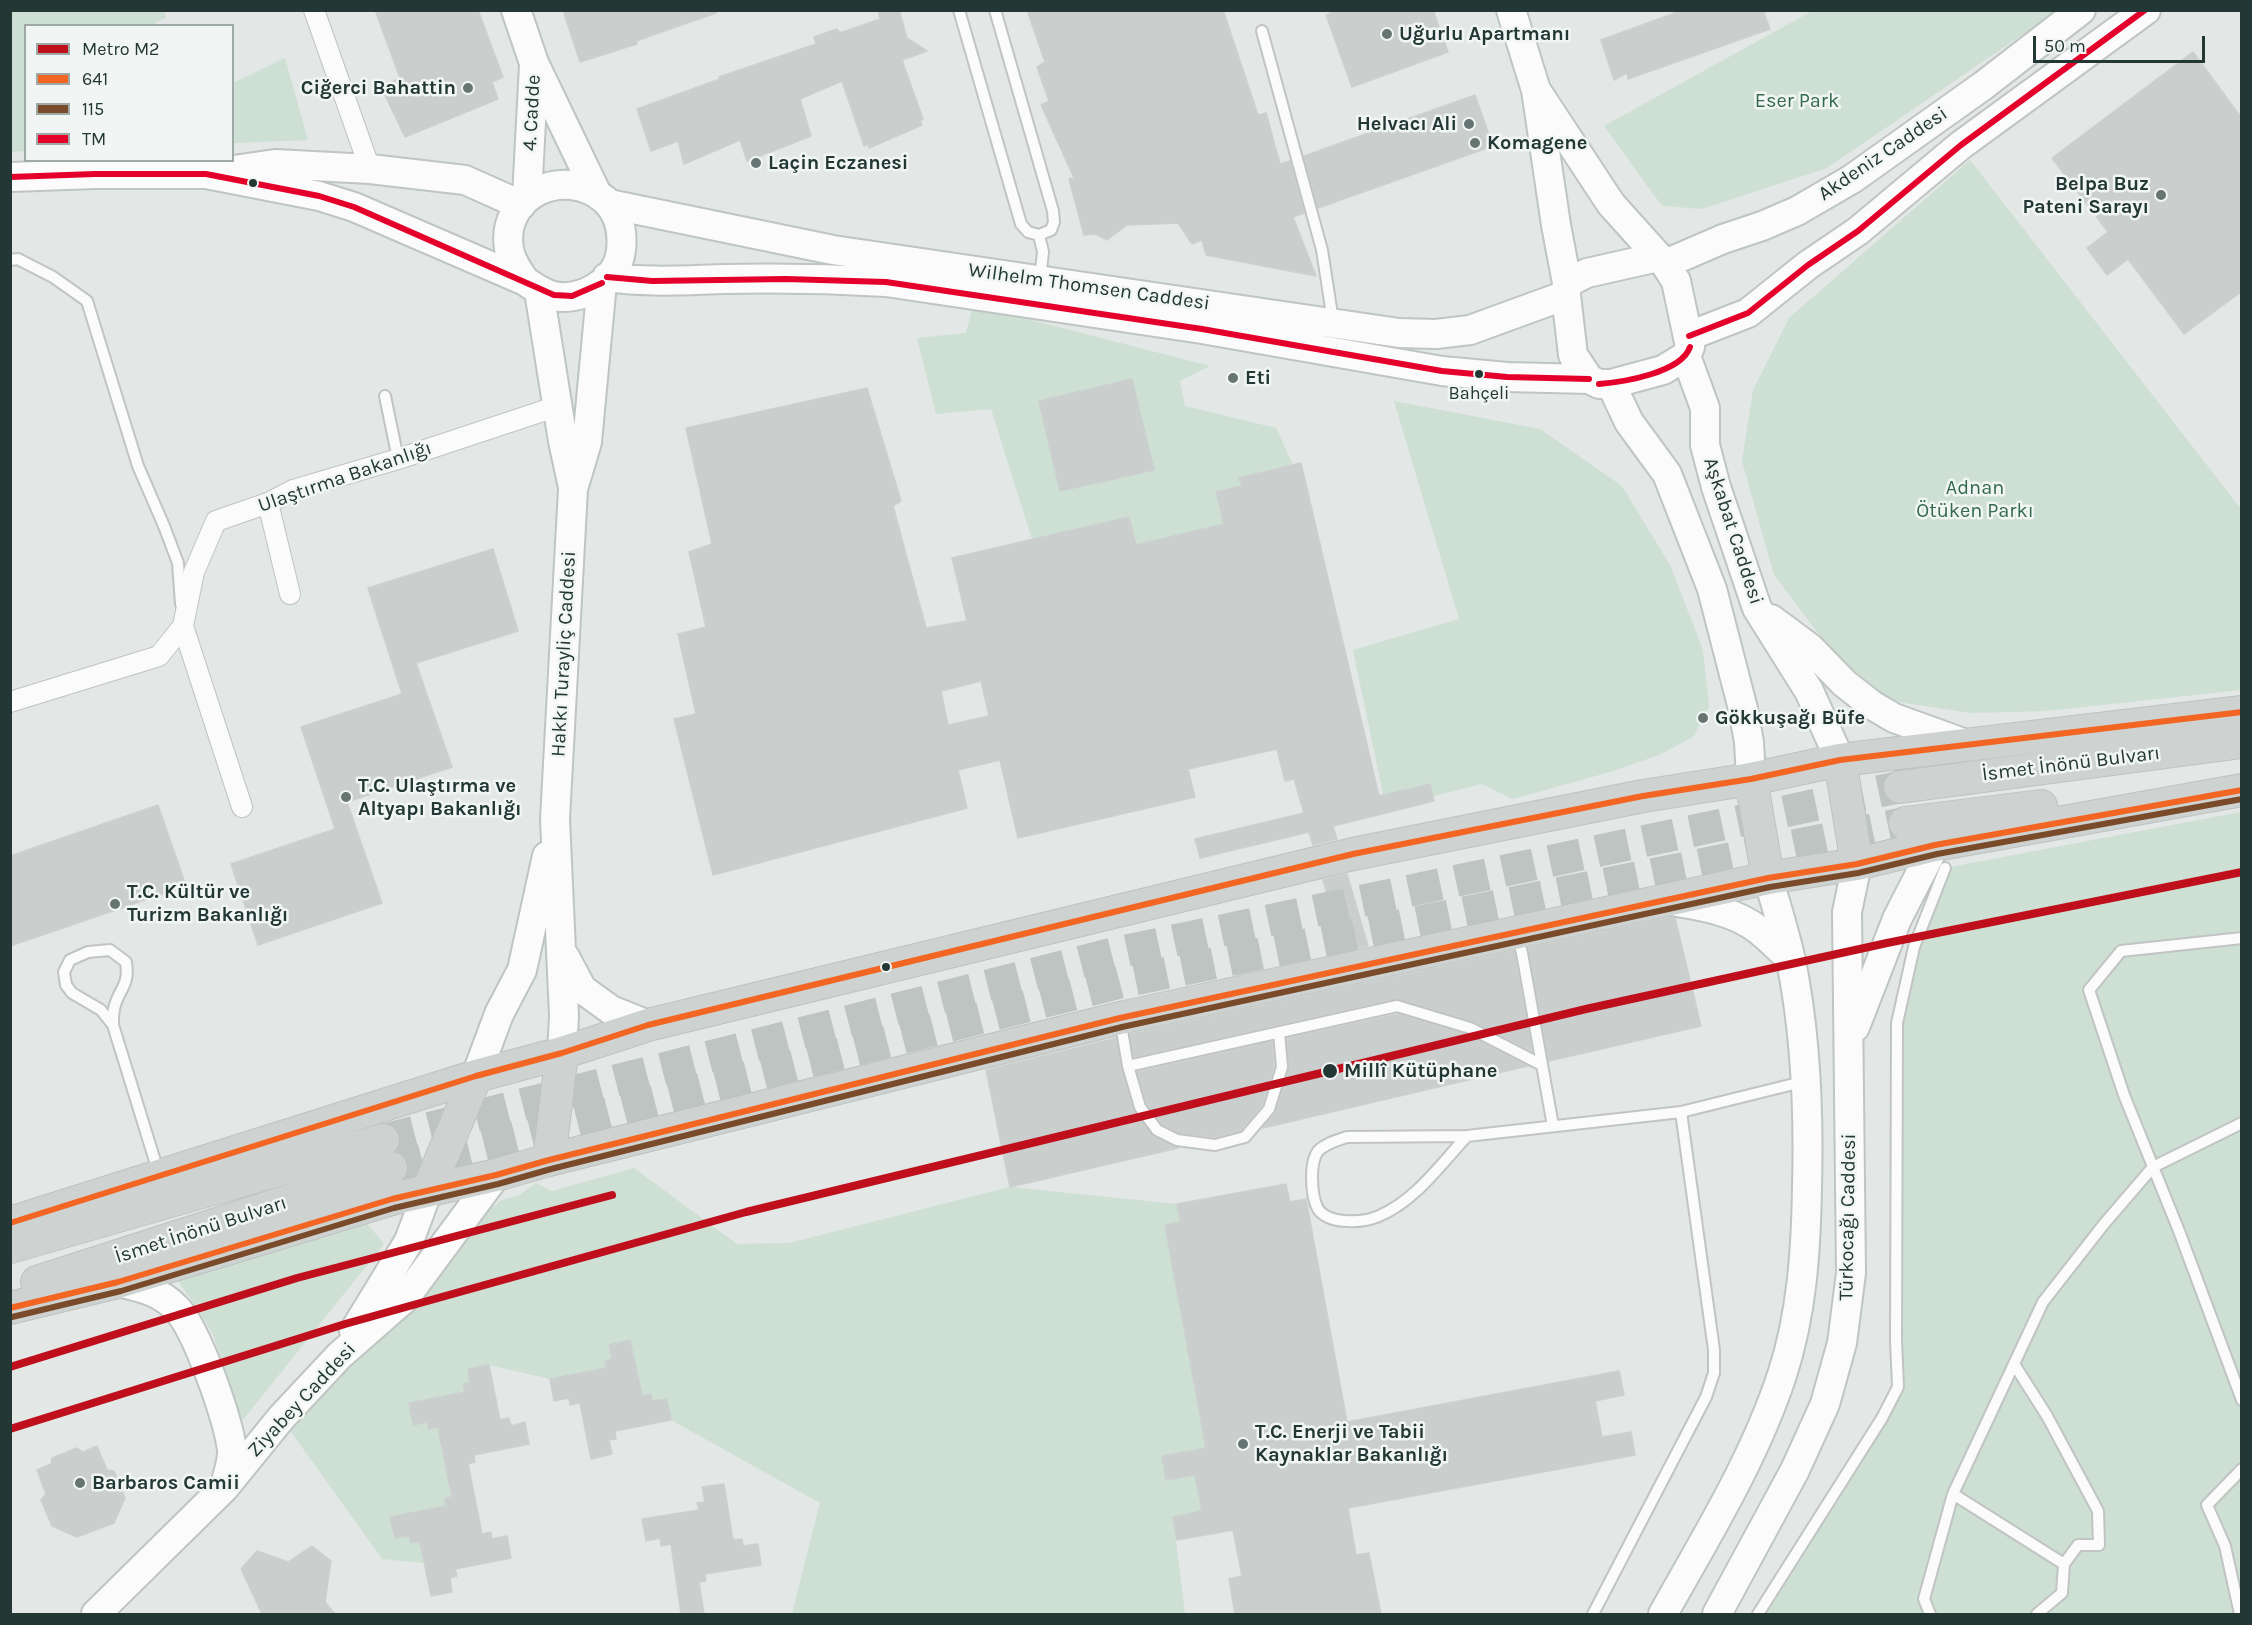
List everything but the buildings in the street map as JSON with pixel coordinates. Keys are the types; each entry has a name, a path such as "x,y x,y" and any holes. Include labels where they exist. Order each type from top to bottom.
{"main road":[{"path":"516,10 534,63"},
{"path":"1511,10 1536,90 1567,289 1573,355 1600,381 1663,370 1688,346 1676,281 1662,260 1611,204 1536,90"},
{"name":"Akdeniz Caddesi","path":"1662,260 1762,226 1797,211 1852,179 1984,85 2081,10"},
{"name":"Akdeniz Caddesi","path":"1688,346 1748,313 1808,265 1858,231 1961,145 2146,10"},
{"name":"4. Cadde","path":"534,63 602,198"},
{"name":"4. Cadde","path":"524,201 534,63"},
{"path":"10,177 206,174 275,164 370,169 465,180 524,201"},
{"path":"206,174 319,196 337,202 555,296 572,296 588,292 605,280 614,270 621,254 622,236 618,219 602,198 579,185 560,184 543,188 524,201 515,212 509,230 509,248 514,266 532,286"},
{"name":"Wilhelm Thomsen Caddesi","path":"602,198 833,250 1399,333 1436,334 1470,330 1567,289"},
{"path":"1567,289 1587,273 1662,260"},
{"name":"Wilhelm Thomsen Caddesi","path":"605,280 642,282 727,279 886,282 1202,329 1442,371 1507,377 1600,381"},
{"name":"Hakkı Turayliç Caddesi","path":"562,1053 564,1016 555,819 573,489 587,442 605,280"},
{"name":"Hakkı Turayliç Caddesi","path":"532,286 573,489"},
{"name":"Aşkabat Caddesi","path":"1688,346 1705,408 1706,445 1716,487 1757,609 1809,691 1840,760"},
{"name":"Aşkabat Caddesi","path":"1600,381 1667,474 1712,589 1743,709 1749,742 1751,779"},
{"path":"1757,609 1810,648 1849,687 1872,705 1894,718 1966,744"},
{"path":"10,1222 160,1177 476,1076 562,1053 648,1025 1353,855 1643,796 1751,779 1840,760 2241,712"},
{"name":"İsmet İnönü Bulvarı","path":"1900,787 2241,742"},
{"path":"1840,760 1857,864"},
{"path":"1751,779 1768,878"},
{"name":"İsmet İnönü Bulvarı","path":"1905,823 2241,783"},
{"path":"10,1308 118,1282 428,1190 496,1175 1120,1018 1768,878 1857,864 1940,856 2241,790"},
{"name":"Hakkı Turayliç Caddesi","path":"476,1076 499,1014 522,970 555,819"},
{"path":"1850,1040 1897,919 1940,856"},
{"name":"Türkocağı Caddesi","path":"1717,1614 1795,1470 1825,1404 1842,1343 1851,1273 1847,912 1857,864"},
{"name":"Türkocağı Caddesi","path":"1663,1614 1736,1482 1761,1430 1782,1374 1799,1308 1806,1247 1808,1154 1806,1081 1791,960 1768,878"},
{"path":"1667,900 1710,907 1735,917 1758,930 1791,960"},
{"path":"562,950 582,989 611,1010 648,1025"},
{"path":"549,1160 562,1053"},
{"path":"339,1356 409,1241 476,1076"},
{"name":"İsmet İnönü Bulvarı","path":"10,1247 387,1154 10,1291"},
{"name":"Ziyabey Caddesi","path":"96,1614 225,1487 281,1418 339,1356 405,1298 496,1175"},
{"path":"118,1282 154,1290 177,1308 194,1335 223,1409 232,1452 225,1487"}],"street":[{"path":"314,10 370,169"},
{"name":"Ulaştırma Bakanlığı","path":"10,702 159,656 183,626 194,572 216,521 293,490 398,459 558,406"},
{"path":"268,502 290,594"},
{"path":"183,626 242,807"}],"lane":[{"path":"959,10 1021,224 1028,232 1039,235 1051,230 1054,222 1053,211 995,10"},
{"path":"1262,30 1322,250 1334,324"},
{"path":"1039,235 1043,252 1040,280"},
{"path":"10,260 18,259 27,263 53,277 87,301 138,466 178,563 183,626"},
{"path":"385,396 398,459"},
{"path":"1758,1614 1882,1418 1898,1387 1896,1340 1897,1023 1914,947 1940,856"},
{"path":"1516,932 1522,953 1553,1126"},
{"path":"2241,938 2121,951 2089,990 2124,1095 2241,1400"},
{"path":"113,1024 100,1010 72,993 66,985 64,972 70,960 88,952 110,950 126,962 128,975 124,990 114,1007 113,1024 160,1177"},
{"path":"1128,1066 1397,1006 1470,1028 1542,1065"},
{"path":"1120,1018 1128,1066 1140,1107 1157,1130 1177,1140 1215,1145 1245,1137 1269,1109 1282,1067 1279,1032"},
{"path":"1467,1136 1425,1182 1401,1203 1377,1217 1353,1221 1330,1219 1318,1209 1312,1186 1312,1167 1318,1152 1332,1142 1347,1137 1467,1136 1681,1112 1806,1081"},
{"path":"1593,1614 1706,1397 1714,1373 1714,1350 1681,1112"},
{"path":"1930,1614 1924,1599 1953,1494 2043,1302 2104,1224 2153,1167 2241,1124"},
{"path":"2014,1364 2047,1416 2098,1511 2099,1545 2078,1545 2064,1564 2062,1593 2037,1614"},
{"path":"2240,1614 2225,1546 2207,1505 2241,1469"},
{"path":"1953,1494 2064,1564"}],"green space":[{"path":"11,11 164,11 166,18 155,22 156,24 24,24 24,151 11,152"},
{"name":"Eser Park","path":"1812,11 2057,11 1827,168 1702,209 1662,206 1604,126"},
{"path":"285,58 308,140 234,143 234,83"},
{"name":"Adnan Ötüken Parkı","path":"1970,160 2241,509 2241,690 2047,711 1971,713 1892,701 1834,654 1774,575 1742,461 1753,390 1789,318"},
{"path":"973,305 1210,366 1180,381 1185,406 1276,428 1293,465 1240,478 1242,486 1217,492 1228,541 1198,530 1164,538 1142,572 1129,517 1046,536 1039,567 991,409 936,414 917,338 966,333"},
{"path":"1394,401 1540,429 1622,486 1670,565 1703,650 1709,707 1693,737 1659,755 1610,772 1513,799 1481,784 1386,808 1353,650 1459,619"},
{"path":"2241,812 2241,1614 1758,1614 1898,1387 1897,1023 1914,947 1945,868"},
{"path":"634,1168 737,1244 789,1243 1010,1187 1177,1204 1181,1222 1165,1225 1206,1448 1162,1457 1166,1480 1195,1475 1202,1511 1173,1517 1185,1614 792,1614 820,1503 671,1420 667,1399 652,1401 651,1395 642,1396 630,1340 609,1345 612,1359 605,1361 606,1368 550,1379 489,1365 468,1369 470,1383 463,1385 465,1392 409,1403 413,1425 427,1422 429,1429 438,1427 452,1497 445,1499 446,1506 391,1517 395,1538 409,1536 411,1542 420,1541 424,1563 382,1559 281,1418 339,1341 500,1201 519,1195 536,1183 552,1191"},
{"path":"365,1221 384,1244 242,1421 212,1332 175,1276"}],"tunnel":[{"path":"383,1140 1115,953 1900,787"},
{"path":"391,1168 1122,982 1905,823"}],"metro line":[{"name":"M2","path":"10,1429 345,1324 746,1212 1586,1009 1887,943 2242,872"},
{"name":"M2","path":"10,1367 297,1278 612,1195"}],"transit line":[{"name":"TM","path":"1689,336 1748,313 1808,265 1858,231 1961,145 2145,10"},
{"name":"TM","path":"10,177 206,174 319,196 354,207 554,295 572,296 602,283"},
{"name":"TM","path":"607,277 652,281 786,279 886,282 1202,329 1442,371 1507,377 1589,379"},
{"name":"TM","path":"1599,384 1636,378 1664,370 1684,356 1690,347"},
{"name":"641","path":"10,1223 476,1076 562,1053 648,1025 1353,854 1643,796 1751,779 1840,760 2242,712"},
{"name":"641","path":"10,1308 118,1282 392,1199 496,1175 1120,1018 1768,878 1857,864 1935,845 2242,790"},
{"name":"115","path":"12,1317 121,1291 394,1208 498,1184 1122,1027 1770,887 1858,873 1937,854 2242,799"}],"place":[{"name":"Uğurlu Apartmanı","path":"1387,34"},
{"name":"Ciğerci Bahattin","path":"468,88"},
{"name":"Helvacı Ali","path":"1469,124"},
{"name":"Komagene","path":"1475,143"},
{"name":"Laçin Eczanesi","path":"756,163"},
{"name":"Belpa Buz Pateni Sarayı","path":"2161,195"},
{"name":"Bahçeli","path":"1479,374"},
{"name":"Eti","path":"1233,378"},
{"name":"Gökkuşağı Büfe","path":"1703,718"},
{"name":"T.C. Ulaştırma ve Altyapı Bakanlığı","path":"346,797"},
{"name":"T.C. Kültür ve Turizm Bakanlığı","path":"115,904"},
{"name":"Millî Kütüphane","path":"1330,1071"},
{"name":"T.C. Enerji ve Tabii Kaynaklar Bakanlığı","path":"1243,1444"},
{"name":"Barbaros Camii","path":"80,1483"}]}
